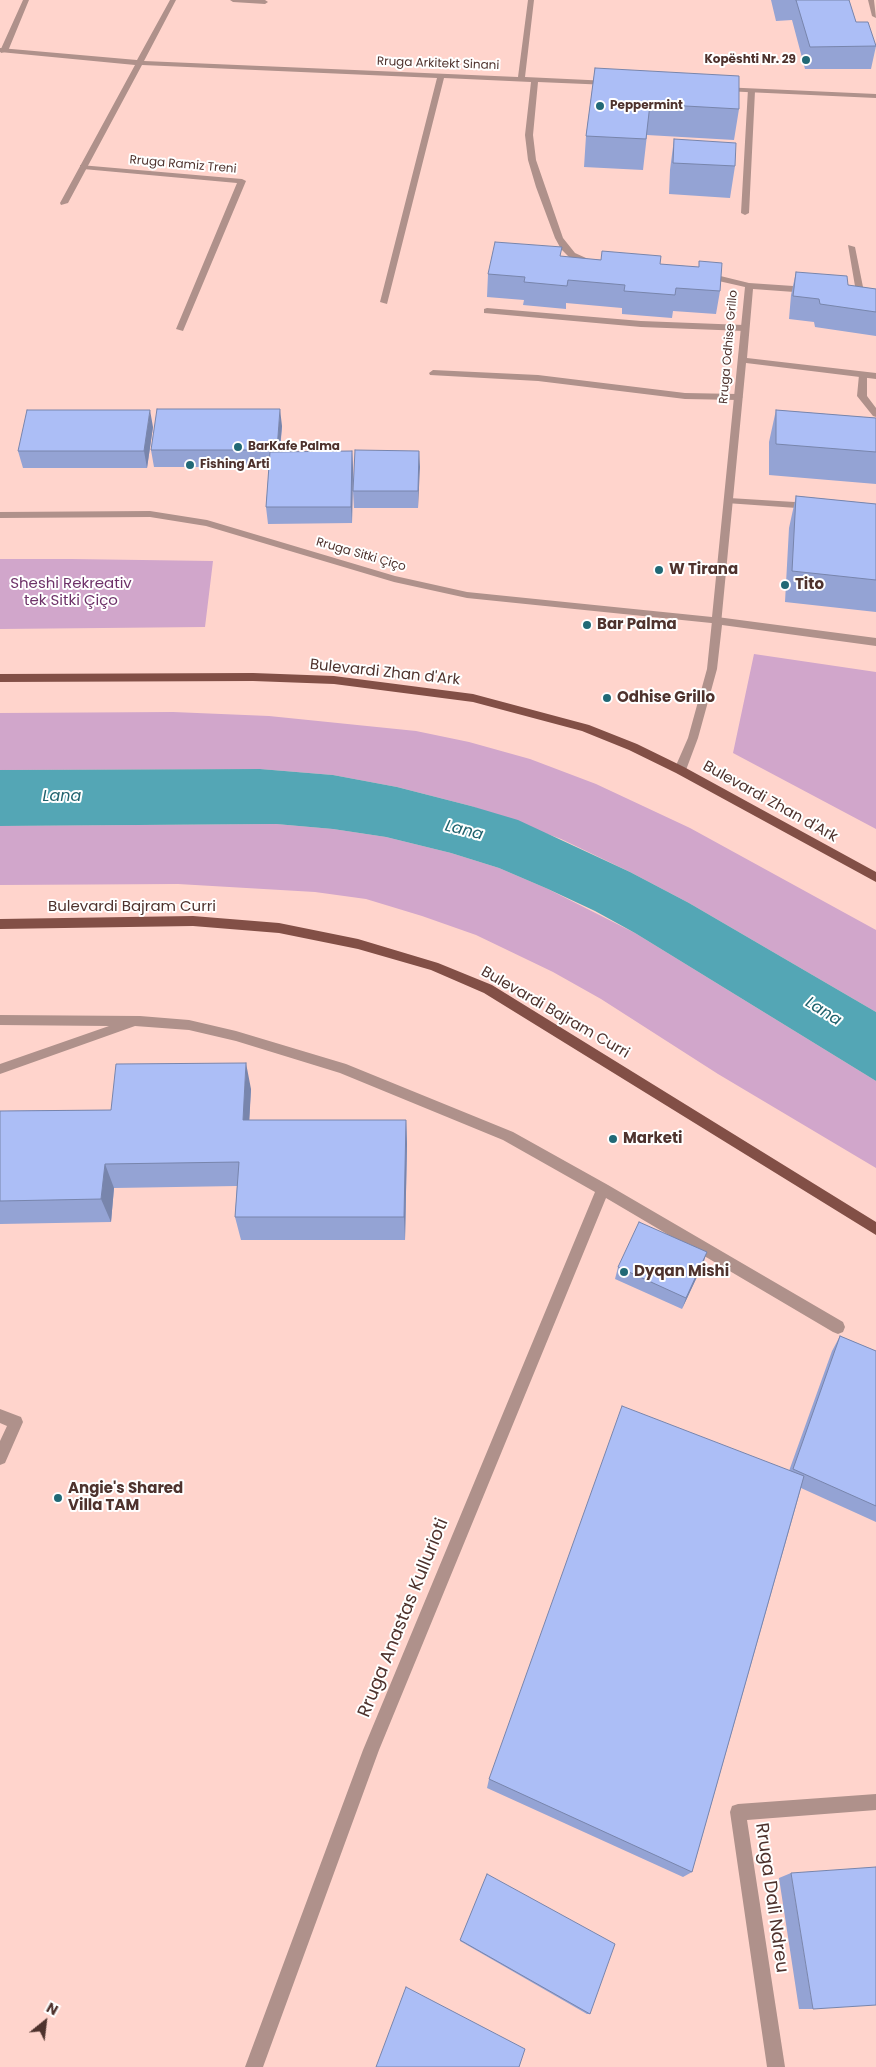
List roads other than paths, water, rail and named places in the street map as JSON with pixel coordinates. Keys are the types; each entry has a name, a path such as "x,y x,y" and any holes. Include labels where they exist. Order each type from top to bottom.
{"main road":[{"name":"Bulevardi Zhan d'Ark","path":"0,678 253,677 334,680 472,698 532,712 633,747 680,770 876,877"},
{"name":"Bulevardi Bajram Curri","path":"0,924 193,920 279,928 358,944 434,966 488,989 876,1229"}],"street":[{"path":"0,58 26,0"},
{"path":"64,203 141,63 173,0"},
{"path":"233,0 265,2"},
{"path":"521,79 531,0"},
{"path":"871,0 876,16"},
{"name":"Rruga Arkitekt Sinani","path":"2,51 141,63 614,84"},
{"path":"384,302 441,76"},
{"path":"535,80 529,135 532,160 559,238 572,255 586,262 602,266"},
{"path":"712,89 876,96"},
{"path":"745,213 751,91"},
{"name":"Rruga Ramiz Treni","path":"83,167 242,181 180,329"},
{"path":"851,246 860,292"},
{"name":"Rruga Odhise Grillo","path":"680,770 694,738 712,669 749,286 691,273"},
{"path":"749,286 815,290"},
{"path":"487,311 641,324 744,328"},
{"path":"741,360 876,376"},
{"path":"433,373 538,378 684,396 738,397"},
{"path":"863,375 862,396 876,414"},
{"path":"729,501 817,506"},
{"name":"Rruga Sitki Çiço","path":"0,514 150,514 207,523 394,579 467,595 717,621 876,642"},
{"path":"0,1020 140,1021 189,1026 236,1036 342,1068 508,1136 603,1189 838,1328"},
{"path":"0,1069 140,1021"},
{"name":"Rruga Anastas Kullurioti","path":"254,2067 371,1750 603,1189"},
{"path":"0,1416 16,1422 0,1458"},
{"name":"Rruga Dali Ndreu","path":"776,2067 738,1812 876,1802"}],"water":[{"name":"Lana","path":"260,769 333,775 397,787 471,806 518,820 630,872 689,903 876,1012 876,1081 635,933 595,911 499,868 451,853 386,837 333,829 276,824 0,826 0,770"}],"place":[{"name":"Kopështi Nr. 29","path":"806,60"},
{"name":"Peppermint","path":"600,106"},
{"name":"BarKafe Palma","path":"238,447"},
{"name":"Fishing Arti","path":"190,465"},
{"name":"W Tirana","path":"659,570"},
{"name":"Tito","path":"785,585"},
{"name":"Bar Palma","path":"587,625"},
{"name":"Odhise Grillo","path":"607,698"},
{"name":"Marketi","path":"613,1139"},
{"name":"Dyqan Mishi","path":"624,1272"},
{"name":"Angie's Shared Villa TAM","path":"58,1498"}],"park label":[{"name":"Sheshi Rekreativ tek Sitki Çiço","path":"71,592"}]}
